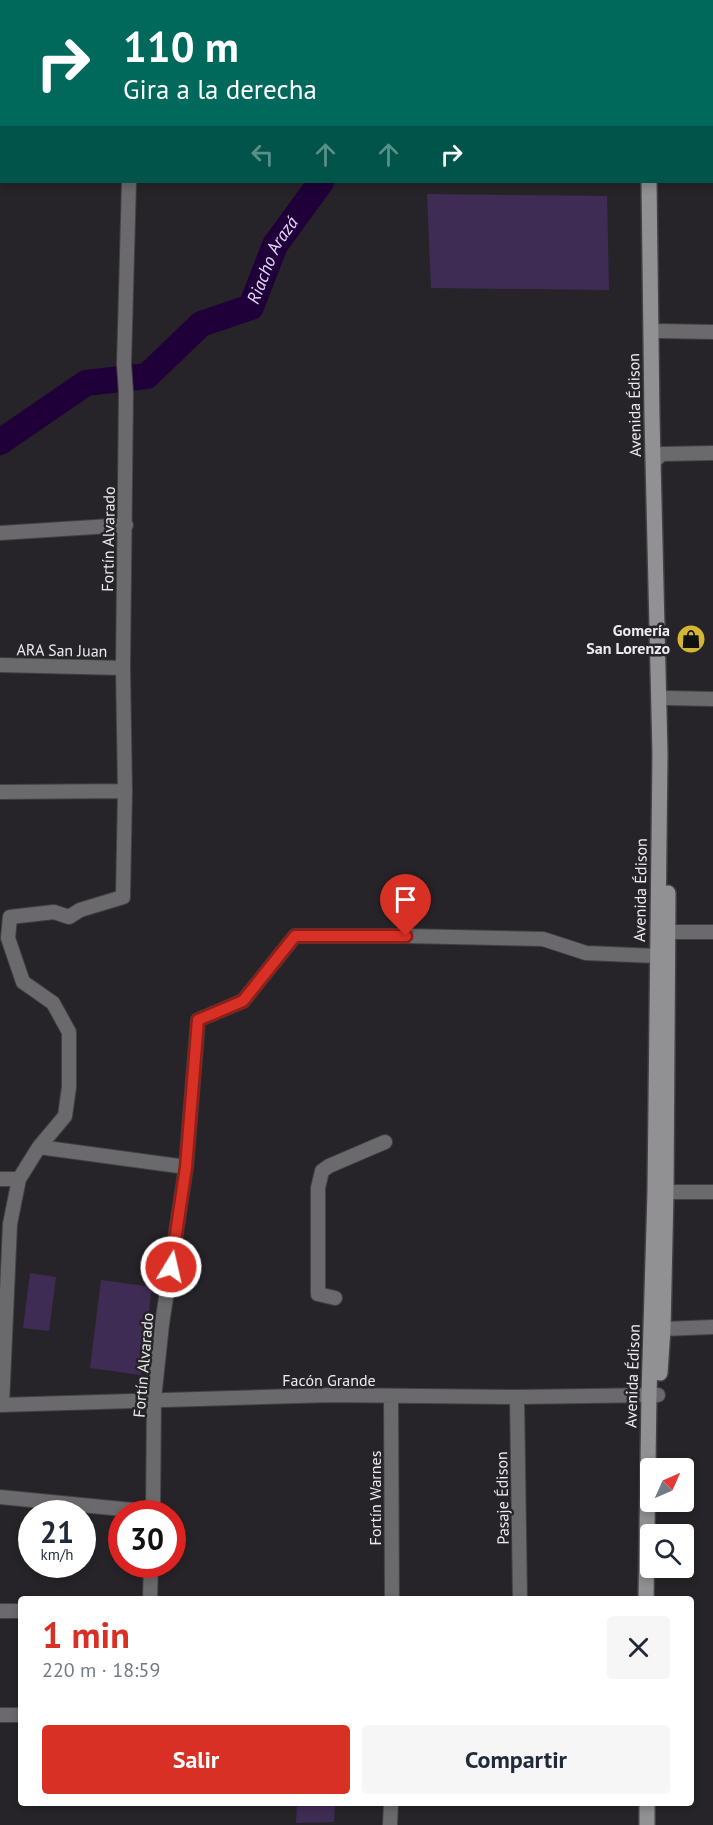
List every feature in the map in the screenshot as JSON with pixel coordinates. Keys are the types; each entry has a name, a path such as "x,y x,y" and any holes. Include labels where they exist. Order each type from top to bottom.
{"main road":[{"name":"Avenida Édison","path":"646,1596 669,932 667,698 649,183"},
{"name":"Avenida Édison","path":"657,183 660,754 657,956 660,1192"},
{"name":"Avenida Édison","path":"653,1394 656,1458"},
{"path":"656,1596 657,1578"},
{"path":"647,1806 647,1825"},
{"path":"655,1806 655,1825"}],"street":[{"name":"Fortín Alvarado","path":"39,1147 65,1116 69,1087 69,1032 53,1003 23,982 8,938 10,917 54,912 69,917 80,910 123,897 126,393 123,364 129,183"},
{"path":"659,331 713,332"},
{"path":"658,458 713,453"},
{"path":"0,533 126,525"},
{"name":"ARA San Juan","path":"0,665 123,668"},
{"path":"667,698 713,699"},
{"path":"0,792 125,791"},
{"path":"657,956 669,932 713,932"},
{"name":"Fortín Alvarado","path":"153,1500 154,1399 162,1324 186,1167 198,1020 243,1001 295,936 543,939 586,953 657,956"},
{"path":"335,1298 318,1294 318,1188 322,1171 385,1142"},
{"path":"1,1405 10,1224 19,1179 39,1147 186,1167"},
{"path":"0,1179 19,1179"},
{"path":"660,1192 713,1192"},
{"path":"657,1330 713,1328"},
{"name":"Facón Grande","path":"1,1405 332,1395 517,1398 653,1394"},
{"name":"Fortín Warnes","path":"391,1397 392,1596"},
{"name":"Pasaje Édison","path":"517,1398 520,1596"},
{"path":"0,1497 108,1508"},
{"path":"150,1596 151,1578"},
{"path":"0,1611 18,1611"},
{"path":"0,1715 18,1714"},
{"path":"390,1806 390,1825"}],"shaded area":[{"path":"427,194 607,196 609,290 431,288"},
{"path":"86,383 0,456 0,436 32,411"},
{"path":"30,1273 56,1277 49,1331 23,1328"},
{"path":"101,1280 152,1287 141,1375 90,1368"},
{"path":"297,1806 335,1806 334,1822 296,1823"}],"waterway":[{"name":"Riacho Arazá","path":"0,442 86,383 147,376 201,324 251,307 275,245 320,183"}],"place":[{"name":"Gomería San Lorenzo","path":"691,639"}],"route":[{"path":"171,1267 186,1167 198,1020 243,1001 295,936 406,936"}]}
